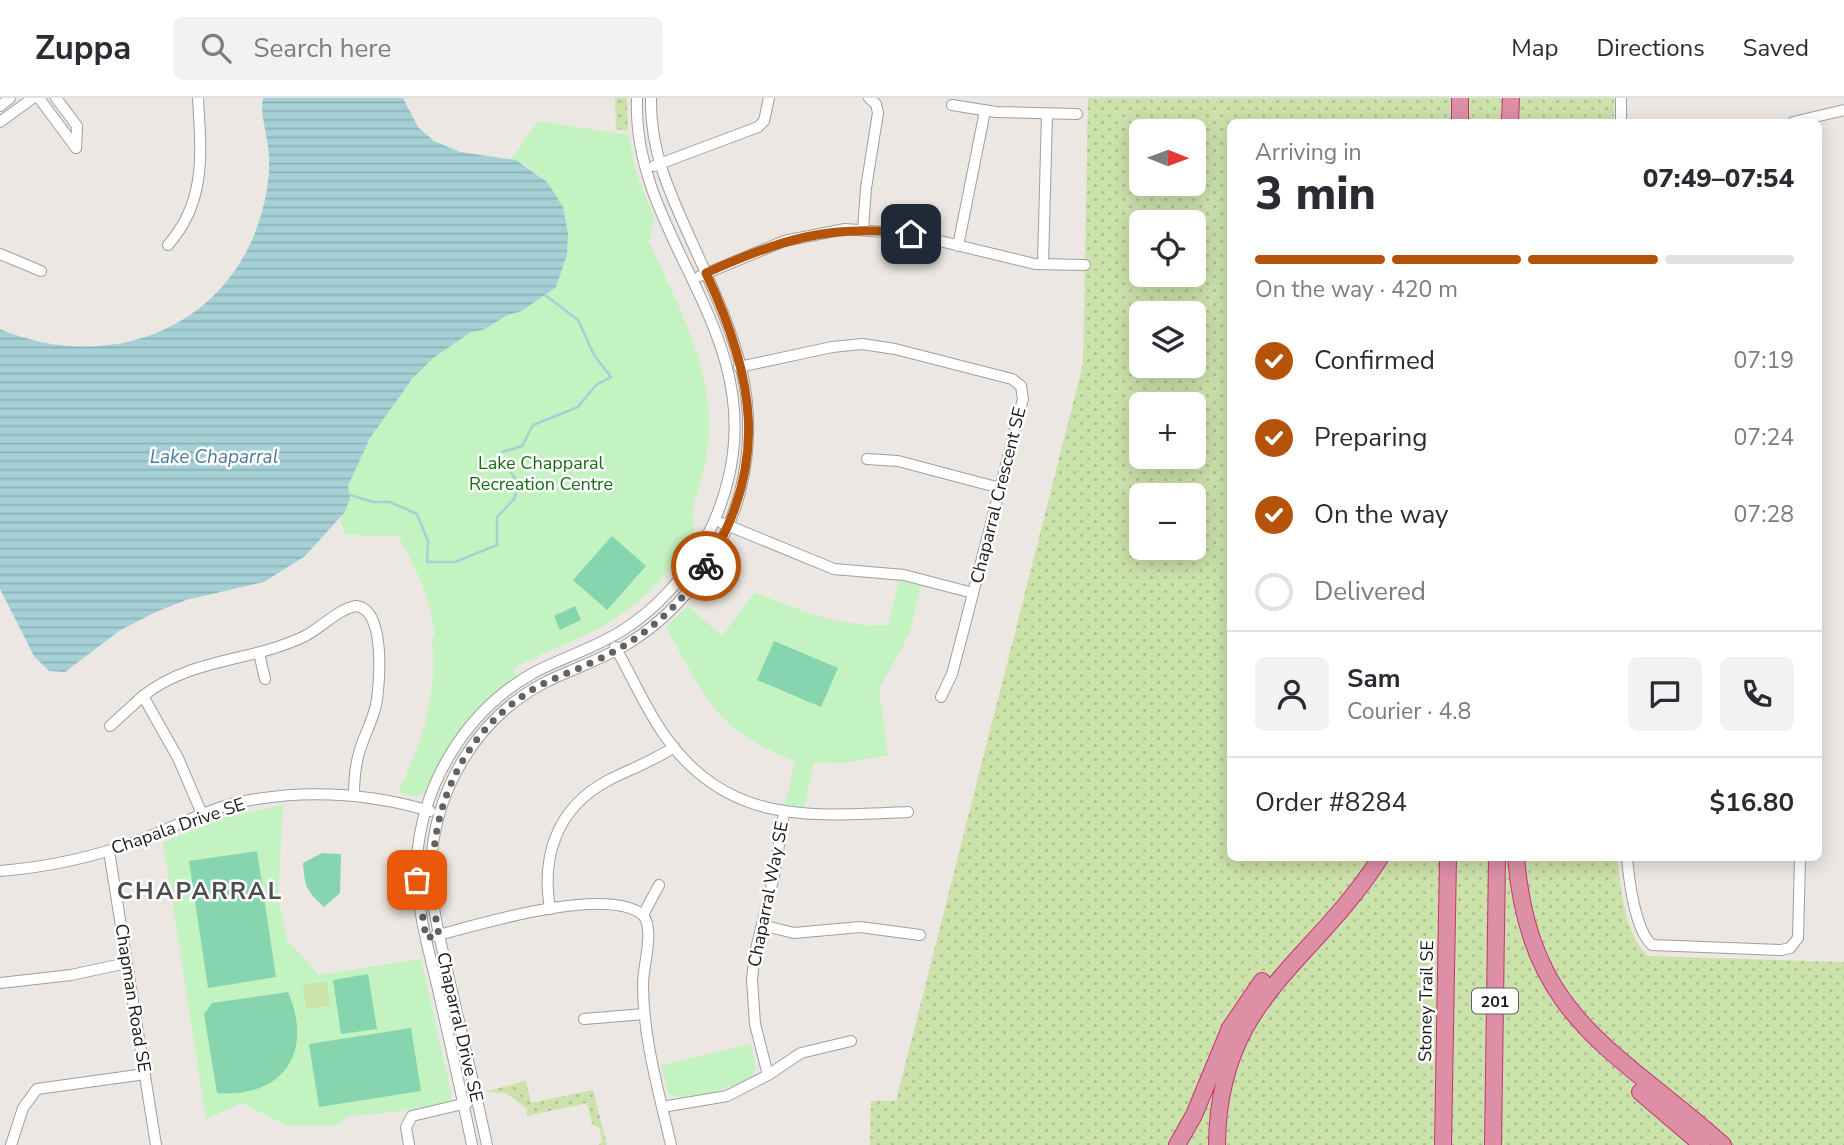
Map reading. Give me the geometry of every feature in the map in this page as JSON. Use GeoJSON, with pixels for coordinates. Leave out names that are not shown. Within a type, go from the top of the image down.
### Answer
{"type":"FeatureCollection","features":[{"type":"Feature","properties":{"kind":"highway"},"geometry":{"type":"LineString","coordinates":[[1460,98],[1460,119]]}},
{"type":"Feature","properties":{"kind":"highway"},"geometry":{"type":"LineString","coordinates":[[1510,119],[1511,98]]}},
{"type":"Feature","properties":{"kind":"highway"},"geometry":{"type":"LineString","coordinates":[[1217,1145],[1225,1079],[1247,1024],[1275,981],[1378,861]]}},
{"type":"Feature","properties":{"kind":"highway","name":"Stoney Trail SE"},"geometry":{"type":"LineString","coordinates":[[1443,1145],[1448,861]]}},
{"type":"Feature","properties":{"kind":"highway","name":"201"},"geometry":{"type":"LineString","coordinates":[[1493,1145],[1497,861]]}},
{"type":"Feature","properties":{"kind":"highway"},"geometry":{"type":"LineString","coordinates":[[1517,861],[1529,931],[1553,988],[1569,1015],[1601,1055],[1702,1145]]}},
{"type":"Feature","properties":{"kind":"highway"},"geometry":{"type":"LineString","coordinates":[[1177,1145],[1194,1115],[1223,1042],[1247,1001],[1274,968],[1366,878]]}},
{"type":"Feature","properties":{"kind":"highway"},"geometry":{"type":"LineString","coordinates":[[1553,988],[1608,1051],[1723,1145]]}},
{"type":"Feature","properties":{"kind":"street"},"geometry":{"type":"LineString","coordinates":[[0,106],[10,98]]}},
{"type":"Feature","properties":{"kind":"street"},"geometry":{"type":"LineString","coordinates":[[0,122],[33,98]]}},
{"type":"Feature","properties":{"kind":"street"},"geometry":{"type":"LineString","coordinates":[[39,98],[76,148],[77,126],[56,98]]}},
{"type":"Feature","properties":{"kind":"street"},"geometry":{"type":"LineString","coordinates":[[168,245],[188,218],[199,187],[201,163],[198,98]]}},
{"type":"Feature","properties":{"kind":"street","name":"Chaparral Drive SE"},"geometry":{"type":"LineString","coordinates":[[472,1145],[426,938],[417,870],[426,810],[449,755],[488,707],[527,677],[609,638],[641,617],[669,592],[694,560],[715,520],[728,482],[734,442],[734,404],[729,369],[720,339],[646,169],[638,127],[637,98]]}},
{"type":"Feature","properties":{"kind":"street","name":"Chaparral Drive SE"},"geometry":{"type":"LineString","coordinates":[[487,1145],[439,935],[431,869],[439,814],[463,759],[505,710],[544,684],[617,650],[648,630],[680,600],[705,569],[729,525],[739,493],[747,450],[748,405],[743,366],[730,327],[659,165],[652,135],[651,98]]}},
{"type":"Feature","properties":{"kind":"street"},"geometry":{"type":"LineString","coordinates":[[646,169],[758,127],[764,121],[769,98]]}},
{"type":"Feature","properties":{"kind":"street"},"geometry":{"type":"LineString","coordinates":[[863,229],[866,188],[878,113],[869,98]]}},
{"type":"Feature","properties":{"kind":"street"},"geometry":{"type":"LineString","coordinates":[[1621,98],[1621,119]]}},
{"type":"Feature","properties":{"kind":"street"},"geometry":{"type":"LineString","coordinates":[[952,106],[985,111],[1077,114]]}},
{"type":"Feature","properties":{"kind":"street"},"geometry":{"type":"LineString","coordinates":[[1806,119],[1844,110]]}},
{"type":"Feature","properties":{"kind":"street"},"geometry":{"type":"LineString","coordinates":[[958,246],[985,111]]}},
{"type":"Feature","properties":{"kind":"street"},"geometry":{"type":"LineString","coordinates":[[1042,264],[1047,114]]}},
{"type":"Feature","properties":{"kind":"street"},"geometry":{"type":"LineString","coordinates":[[694,279],[795,238],[827,231],[863,229],[911,234],[1042,264],[1085,265]]}},
{"type":"Feature","properties":{"kind":"street"},"geometry":{"type":"LineString","coordinates":[[0,254],[41,271]]}},
{"type":"Feature","properties":{"kind":"street","name":"Chaparral Crescent SE"},"geometry":{"type":"LineString","coordinates":[[715,520],[834,569],[904,575],[973,593],[1023,394],[1021,386],[1012,379],[895,349],[862,344],[832,347],[729,369]]}},
{"type":"Feature","properties":{"kind":"street"},"geometry":{"type":"LineString","coordinates":[[867,459],[898,461],[1000,488]]}},
{"type":"Feature","properties":{"kind":"street"},"geometry":{"type":"LineString","coordinates":[[941,698],[952,674],[973,593]]}},
{"type":"Feature","properties":{"kind":"street"},"geometry":{"type":"LineString","coordinates":[[110,726],[143,696],[188,671],[259,653],[307,635],[354,606],[363,607],[370,614],[378,647],[379,684],[374,712],[358,759],[354,795]]}},
{"type":"Feature","properties":{"kind":"street","name":"Chaparral Way SE"},"geometry":{"type":"LineString","coordinates":[[609,638],[674,747],[696,769],[727,791],[784,813],[775,876],[755,953],[752,993],[755,1024],[768,1075]]}},
{"type":"Feature","properties":{"kind":"street"},"geometry":{"type":"LineString","coordinates":[[259,653],[265,679]]}},
{"type":"Feature","properties":{"kind":"street"},"geometry":{"type":"LineString","coordinates":[[143,696],[174,750],[202,814]]}},
{"type":"Feature","properties":{"kind":"street"},"geometry":{"type":"LineString","coordinates":[[550,909],[547,876],[549,855],[555,834],[570,810],[596,788],[648,764],[674,747]]}},
{"type":"Feature","properties":{"kind":"street","name":"Chapala Drive SE"},"geometry":{"type":"LineString","coordinates":[[0,871],[60,863],[109,851],[202,814],[244,801],[309,794],[354,795],[439,814]]}},
{"type":"Feature","properties":{"kind":"street"},"geometry":{"type":"LineString","coordinates":[[784,813],[829,817],[908,812]]}},
{"type":"Feature","properties":{"kind":"street","name":"Chapman Road SE"},"geometry":{"type":"LineString","coordinates":[[109,851],[156,1145]]}},
{"type":"Feature","properties":{"kind":"street"},"geometry":{"type":"LineString","coordinates":[[1628,861],[1637,912],[1646,939],[1652,945],[1781,950],[1790,948],[1798,938],[1800,861]]}},
{"type":"Feature","properties":{"kind":"street"},"geometry":{"type":"LineString","coordinates":[[643,915],[659,885]]}},
{"type":"Feature","properties":{"kind":"street"},"geometry":{"type":"LineString","coordinates":[[426,938],[550,909],[596,904],[624,907],[643,915],[648,929],[643,970],[644,1014],[671,1145]]}},
{"type":"Feature","properties":{"kind":"street"},"geometry":{"type":"LineString","coordinates":[[762,925],[794,933],[860,927],[920,935]]}},
{"type":"Feature","properties":{"kind":"street"},"geometry":{"type":"LineString","coordinates":[[0,983],[71,975],[127,963]]}},
{"type":"Feature","properties":{"kind":"street"},"geometry":{"type":"LineString","coordinates":[[584,1019],[644,1014]]}},
{"type":"Feature","properties":{"kind":"street"},"geometry":{"type":"LineString","coordinates":[[662,1107],[727,1096],[801,1054],[851,1041]]}},
{"type":"Feature","properties":{"kind":"street"},"geometry":{"type":"LineString","coordinates":[[11,1145],[23,1108],[37,1089],[145,1074]]}},
{"type":"Feature","properties":{"kind":"street"},"geometry":{"type":"LineString","coordinates":[[409,1145],[406,1127],[412,1116],[477,1101]]}},
{"type":"Feature","properties":{"kind":"green space"},"geometry":{"type":"Polygon","coordinates":[[[615,98],[627,98],[628,131],[616,129],[615,98]]]}},
{"type":"Feature","properties":{"kind":"green space"},"geometry":{"type":"Polygon","coordinates":[[[1088,98],[1614,98],[1614,119],[1227,119],[1227,861],[1617,861],[1629,923],[1640,947],[1648,956],[1844,962],[1844,1145],[870,1145],[871,1101],[896,1101],[1083,364],[1088,98]]]}},
{"type":"Feature","properties":{"kind":"green space","name":"Lake Chapparal Recreation Centre"},"geometry":{"type":"Polygon","coordinates":[[[538,121],[629,135],[635,169],[654,218],[651,238],[648,240],[693,342],[707,396],[707,452],[693,509],[694,532],[671,569],[628,610],[593,632],[513,669],[518,677],[451,744],[426,792],[413,796],[398,792],[415,755],[427,717],[433,678],[432,637],[435,638],[427,597],[398,536],[345,535],[340,519],[350,499],[348,486],[370,438],[412,379],[432,359],[471,332],[483,330],[508,315],[528,308],[558,283],[568,248],[565,214],[547,182],[523,163],[512,159],[538,121]]]}},
{"type":"Feature","properties":{"kind":"green space"},"geometry":{"type":"Polygon","coordinates":[[[612,536],[646,566],[607,610],[573,580],[612,536]]]}},
{"type":"Feature","properties":{"kind":"green space"},"geometry":{"type":"Polygon","coordinates":[[[899,581],[921,586],[909,635],[879,689],[888,755],[842,763],[814,762],[804,808],[785,805],[795,761],[747,738],[730,724],[703,692],[666,627],[688,606],[722,636],[755,592],[836,620],[888,625],[899,581]]]}},
{"type":"Feature","properties":{"kind":"green space"},"geometry":{"type":"Polygon","coordinates":[[[575,606],[581,620],[560,630],[554,616],[575,606]]]}},
{"type":"Feature","properties":{"kind":"green space"},"geometry":{"type":"Polygon","coordinates":[[[774,641],[838,668],[821,707],[757,680],[774,641]]]}},
{"type":"Feature","properties":{"kind":"green space"},"geometry":{"type":"Polygon","coordinates":[[[283,805],[278,898],[287,940],[319,975],[421,959],[451,1092],[452,1099],[447,1102],[406,1111],[350,1116],[336,1125],[287,1126],[242,1103],[206,1119],[163,842],[225,817],[283,805]]]}},
{"type":"Feature","properties":{"kind":"green space"},"geometry":{"type":"Polygon","coordinates":[[[257,851],[276,977],[208,988],[189,861],[257,851]]]}},
{"type":"Feature","properties":{"kind":"green space"},"geometry":{"type":"Polygon","coordinates":[[[322,853],[341,854],[340,893],[324,907],[307,888],[303,863],[322,853]]]}},
{"type":"Feature","properties":{"kind":"green space"},"geometry":{"type":"Polygon","coordinates":[[[368,974],[377,1029],[341,1034],[333,980],[368,974]]]}},
{"type":"Feature","properties":{"kind":"green space"},"geometry":{"type":"Polygon","coordinates":[[[327,982],[330,1006],[306,1009],[303,984],[327,982]]]}},
{"type":"Feature","properties":{"kind":"green space"},"geometry":{"type":"Polygon","coordinates":[[[288,992],[295,1014],[297,1034],[294,1052],[287,1067],[275,1079],[260,1088],[240,1093],[217,1093],[204,1014],[212,1003],[288,992]]]}},
{"type":"Feature","properties":{"kind":"green space"},"geometry":{"type":"Polygon","coordinates":[[[411,1028],[421,1091],[319,1107],[309,1044],[411,1028]]]}},
{"type":"Feature","properties":{"kind":"green space"},"geometry":{"type":"Polygon","coordinates":[[[751,1044],[756,1069],[752,1077],[722,1090],[697,1096],[676,1096],[668,1093],[661,1065],[751,1044]]]}},
{"type":"Feature","properties":{"kind":"green space"},"geometry":{"type":"Polygon","coordinates":[[[526,1081],[531,1103],[593,1090],[607,1145],[599,1145],[602,1141],[600,1128],[592,1124],[587,1103],[527,1116],[527,1109],[506,1093],[485,1092],[526,1081]]]}},
{"type":"Feature","properties":{"kind":"water","name":"Lake Chaparral"},"geometry":{"type":"Polygon","coordinates":[[[263,98],[403,98],[418,127],[434,141],[460,152],[516,160],[547,182],[563,207],[568,234],[567,255],[556,287],[522,311],[508,315],[483,330],[471,332],[432,359],[412,379],[370,438],[348,486],[350,499],[344,513],[305,556],[264,582],[186,600],[156,612],[119,631],[65,672],[49,671],[34,656],[0,589],[0,329],[42,342],[84,347],[125,343],[163,330],[197,310],[226,282],[249,247],[264,204],[269,164],[262,114],[263,98]]]}},
{"type":"Feature","properties":{"kind":"waterway"},"geometry":{"type":"LineString","coordinates":[[502,452],[522,446],[533,425],[578,407],[596,385],[611,377],[594,355],[578,320],[545,295]]}},
{"type":"Feature","properties":{"kind":"waterway"},"geometry":{"type":"LineString","coordinates":[[350,495],[373,502],[390,502],[417,514],[428,541],[427,562],[455,562],[497,545],[497,517],[514,499],[519,484],[502,460]]}},
{"type":"Feature","properties":{"kind":"way so far"},"geometry":{"type":"LineString","coordinates":[[417,880],[426,938],[439,935],[431,881],[435,834],[449,786],[474,744],[498,717],[528,693],[607,655],[643,634],[680,600],[706,566]]}},
{"type":"Feature","properties":{"kind":"district","name":"CHAPARRAL"},"geometry":{"type":"Point","coordinates":[200,891]}},
{"type":"Feature","properties":{"kind":"route"},"geometry":{"type":"LineString","coordinates":[[706,566],[726,531],[738,499],[749,425],[745,376],[739,354],[706,273],[759,249],[818,232],[863,229],[911,234]]}}]}
